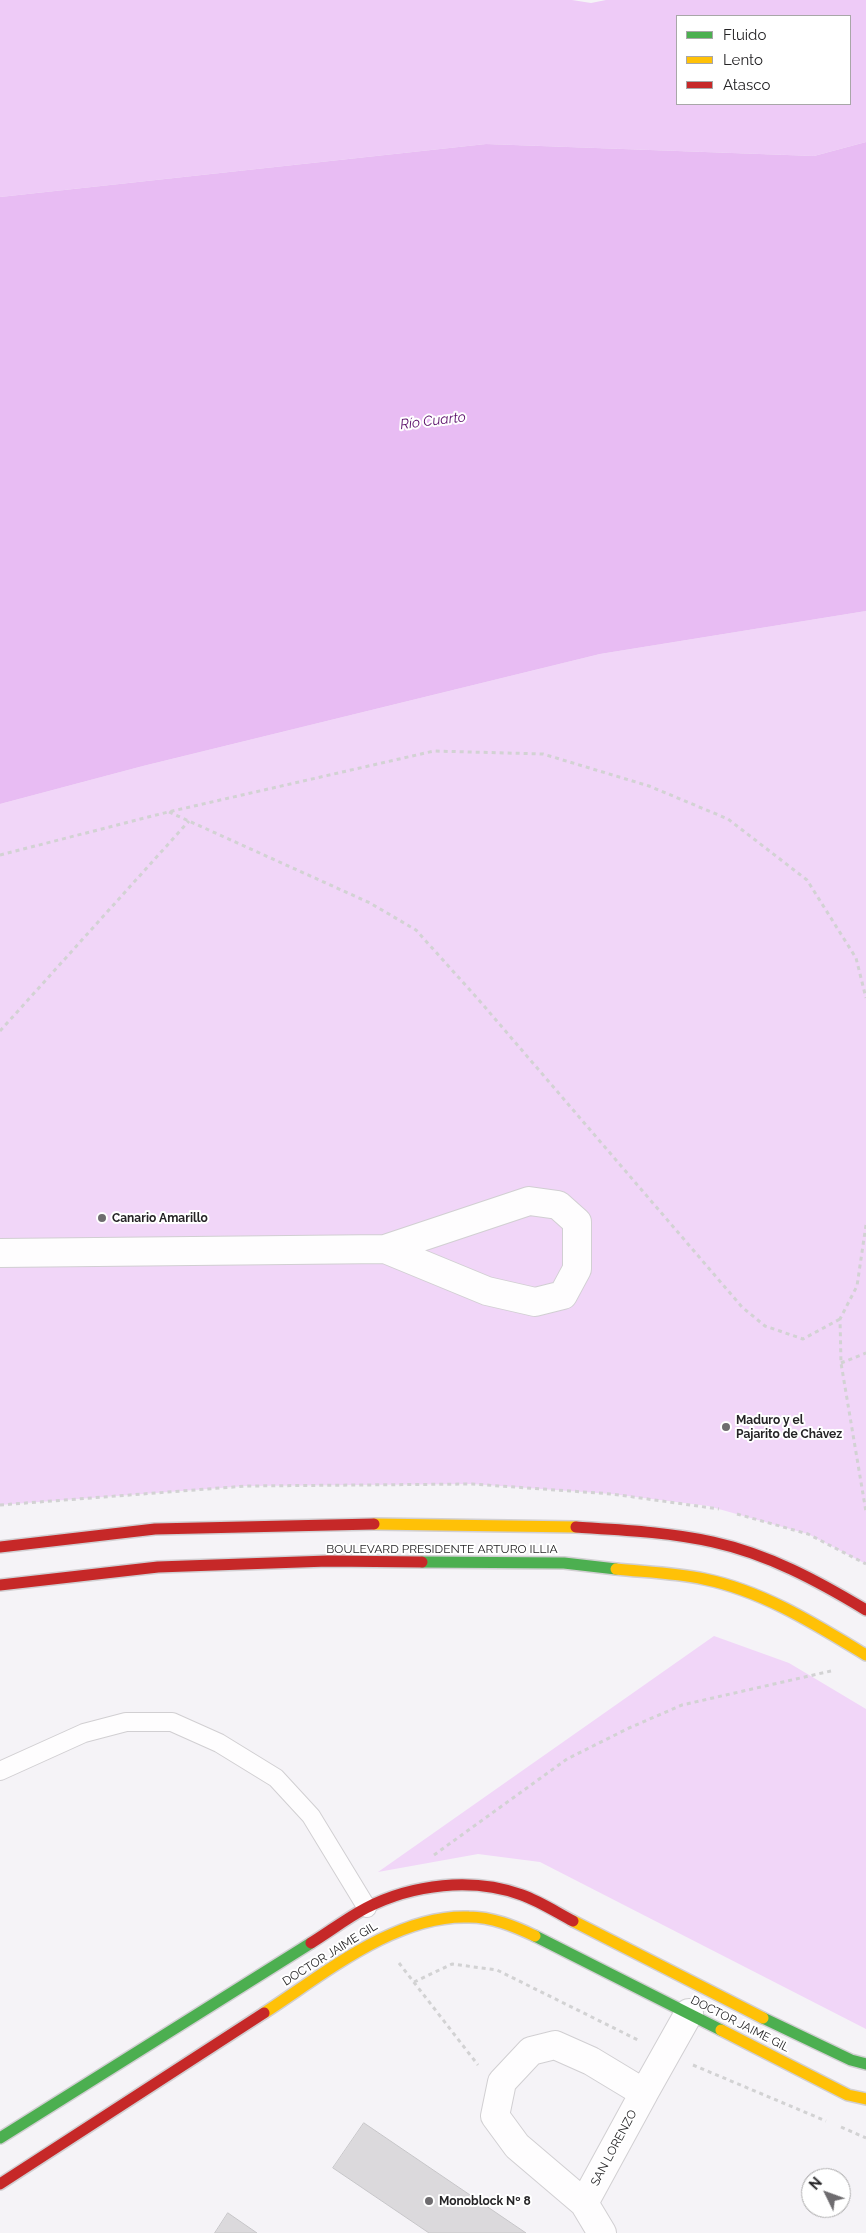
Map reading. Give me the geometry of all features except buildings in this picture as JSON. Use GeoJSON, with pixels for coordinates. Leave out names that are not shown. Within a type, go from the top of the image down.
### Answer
{"type":"FeatureCollection","features":[{"type":"Feature","properties":{"kind":"main road","name":"BOULEVARD PRESIDENTE ARTURO ILLIA"},"geometry":{"type":"LineString","coordinates":[[0,1547],[165,1529],[328,1524],[567,1526],[644,1532],[713,1542],[769,1559],[819,1582],[866,1610]]}},
{"type":"Feature","properties":{"kind":"main road","name":"BOULEVARD PRESIDENTE ARTURO ILLIA"},"geometry":{"type":"LineString","coordinates":[[0,1585],[168,1566],[328,1562],[564,1563],[704,1579],[756,1595],[802,1616],[866,1655]]}},
{"type":"Feature","properties":{"kind":"main road","name":"DOCTOR JAIME GIL"},"geometry":{"type":"LineString","coordinates":[[0,2138],[367,1908],[405,1893],[440,1885],[484,1886],[524,1895],[769,2021],[851,2060],[866,2064]]}},
{"type":"Feature","properties":{"kind":"main road","name":"DOCTOR JAIME GIL"},"geometry":{"type":"LineString","coordinates":[[0,2184],[380,1938],[412,1925],[443,1918],[482,1918],[514,1927],[689,2013],[848,2095],[866,2099]]}},
{"type":"Feature","properties":{"kind":"street"},"geometry":{"type":"LineString","coordinates":[[0,1253],[385,1249],[529,1201],[558,1204],[577,1222],[577,1269],[563,1295],[535,1302],[487,1291],[385,1249]]}},
{"type":"Feature","properties":{"kind":"street","name":"SAN LORENZO"},"geometry":{"type":"LineString","coordinates":[[584,2203],[689,2013]]}},
{"type":"Feature","properties":{"kind":"street","name":"SAN LORENZO"},"geometry":{"type":"LineString","coordinates":[[602,2233],[584,2203],[517,2146],[495,2116],[502,2082],[531,2051],[555,2045],[591,2061],[644,2093]]}},
{"type":"Feature","properties":{"kind":"lane"},"geometry":{"type":"LineString","coordinates":[[0,1771],[84,1733],[126,1722],[172,1722],[219,1742],[276,1778],[311,1816],[367,1908]]}},
{"type":"Feature","properties":{"kind":"path"},"geometry":{"type":"LineString","coordinates":[[0,855],[168,812],[434,751],[543,754],[649,786],[728,819],[807,880],[856,958],[866,998]]}},
{"type":"Feature","properties":{"kind":"path"},"geometry":{"type":"LineString","coordinates":[[168,812],[370,903],[416,930],[478,999],[742,1307],[765,1326],[803,1339],[840,1320]]}},
{"type":"Feature","properties":{"kind":"path"},"geometry":{"type":"LineString","coordinates":[[0,1031],[189,821]]}},
{"type":"Feature","properties":{"kind":"path"},"geometry":{"type":"LineString","coordinates":[[866,1225],[857,1286],[840,1320],[841,1363],[866,1512]]}},
{"type":"Feature","properties":{"kind":"path"},"geometry":{"type":"LineString","coordinates":[[841,1363],[866,1353]]}},
{"type":"Feature","properties":{"kind":"path"},"geometry":{"type":"LineString","coordinates":[[427,1861],[567,1759],[629,1728],[682,1705],[838,1669]]}},
{"type":"Feature","properties":{"kind":"path"},"geometry":{"type":"LineString","coordinates":[[380,1938],[500,2093]]}},
{"type":"Feature","properties":{"kind":"shaded area"},"geometry":{"type":"Polygon","coordinates":[[[0,0],[572,0],[591,3],[606,0],[866,0],[866,142],[814,156],[486,144],[0,197],[0,0]]]}},
{"type":"Feature","properties":{"kind":"shaded area"},"geometry":{"type":"Polygon","coordinates":[[[866,611],[866,1564],[808,1534],[708,1506],[612,1494],[472,1484],[246,1486],[0,1505],[0,804],[143,766],[600,654],[866,611]]]}},
{"type":"Feature","properties":{"kind":"shaded area"},"geometry":{"type":"Polygon","coordinates":[[[714,1636],[789,1663],[866,1709],[866,2029],[540,1862],[478,1854],[378,1872],[714,1636]]]}},
{"type":"Feature","properties":{"kind":"water","name":"Río Cuarto"},"geometry":{"type":"Polygon","coordinates":[[[866,142],[866,611],[600,654],[143,766],[0,804],[0,197],[486,144],[814,156],[866,142]]]}},
{"type":"Feature","properties":{"kind":"traffic: fast"},"geometry":{"type":"LineString","coordinates":[[422,1562],[564,1563],[616,1569]]}},
{"type":"Feature","properties":{"kind":"traffic: fast"},"geometry":{"type":"LineString","coordinates":[[535,1936],[721,2030]]}},
{"type":"Feature","properties":{"kind":"traffic: fast"},"geometry":{"type":"LineString","coordinates":[[0,2138],[311,1943]]}},
{"type":"Feature","properties":{"kind":"traffic: fast"},"geometry":{"type":"LineString","coordinates":[[763,2018],[851,2060],[866,2064]]}},
{"type":"Feature","properties":{"kind":"traffic: slow"},"geometry":{"type":"LineString","coordinates":[[374,1524],[576,1527]]}},
{"type":"Feature","properties":{"kind":"traffic: slow"},"geometry":{"type":"LineString","coordinates":[[616,1569],[671,1574],[726,1584],[788,1610],[866,1655]]}},
{"type":"Feature","properties":{"kind":"traffic: slow"},"geometry":{"type":"LineString","coordinates":[[264,2013],[335,1965],[387,1936],[414,1925],[441,1919],[478,1917],[503,1923],[535,1936]]}},
{"type":"Feature","properties":{"kind":"traffic: slow"},"geometry":{"type":"LineString","coordinates":[[573,1921],[763,2018]]}},
{"type":"Feature","properties":{"kind":"traffic: slow"},"geometry":{"type":"LineString","coordinates":[[721,2030],[848,2095],[866,2099]]}},
{"type":"Feature","properties":{"kind":"traffic: jam"},"geometry":{"type":"LineString","coordinates":[[0,1547],[155,1529],[374,1524]]}},
{"type":"Feature","properties":{"kind":"traffic: jam"},"geometry":{"type":"LineString","coordinates":[[576,1527],[662,1534],[733,1547],[773,1561],[830,1589],[866,1610]]}},
{"type":"Feature","properties":{"kind":"traffic: jam"},"geometry":{"type":"LineString","coordinates":[[0,1585],[158,1567],[328,1561],[422,1562]]}},
{"type":"Feature","properties":{"kind":"traffic: jam"},"geometry":{"type":"LineString","coordinates":[[311,1943],[359,1912],[384,1900],[403,1893],[443,1886],[463,1885],[503,1889],[535,1900],[573,1921]]}},
{"type":"Feature","properties":{"kind":"traffic: jam"},"geometry":{"type":"LineString","coordinates":[[0,2184],[264,2013]]}},
{"type":"Feature","properties":{"kind":"place","name":"Canario Amarillo"},"geometry":{"type":"Point","coordinates":[102,1218]}},
{"type":"Feature","properties":{"kind":"place","name":"Maduro y el Pajarito de Chávez"},"geometry":{"type":"Point","coordinates":[726,1427]}},
{"type":"Feature","properties":{"kind":"place","name":"Monoblock Nº 8"},"geometry":{"type":"Point","coordinates":[429,2201]}}]}
